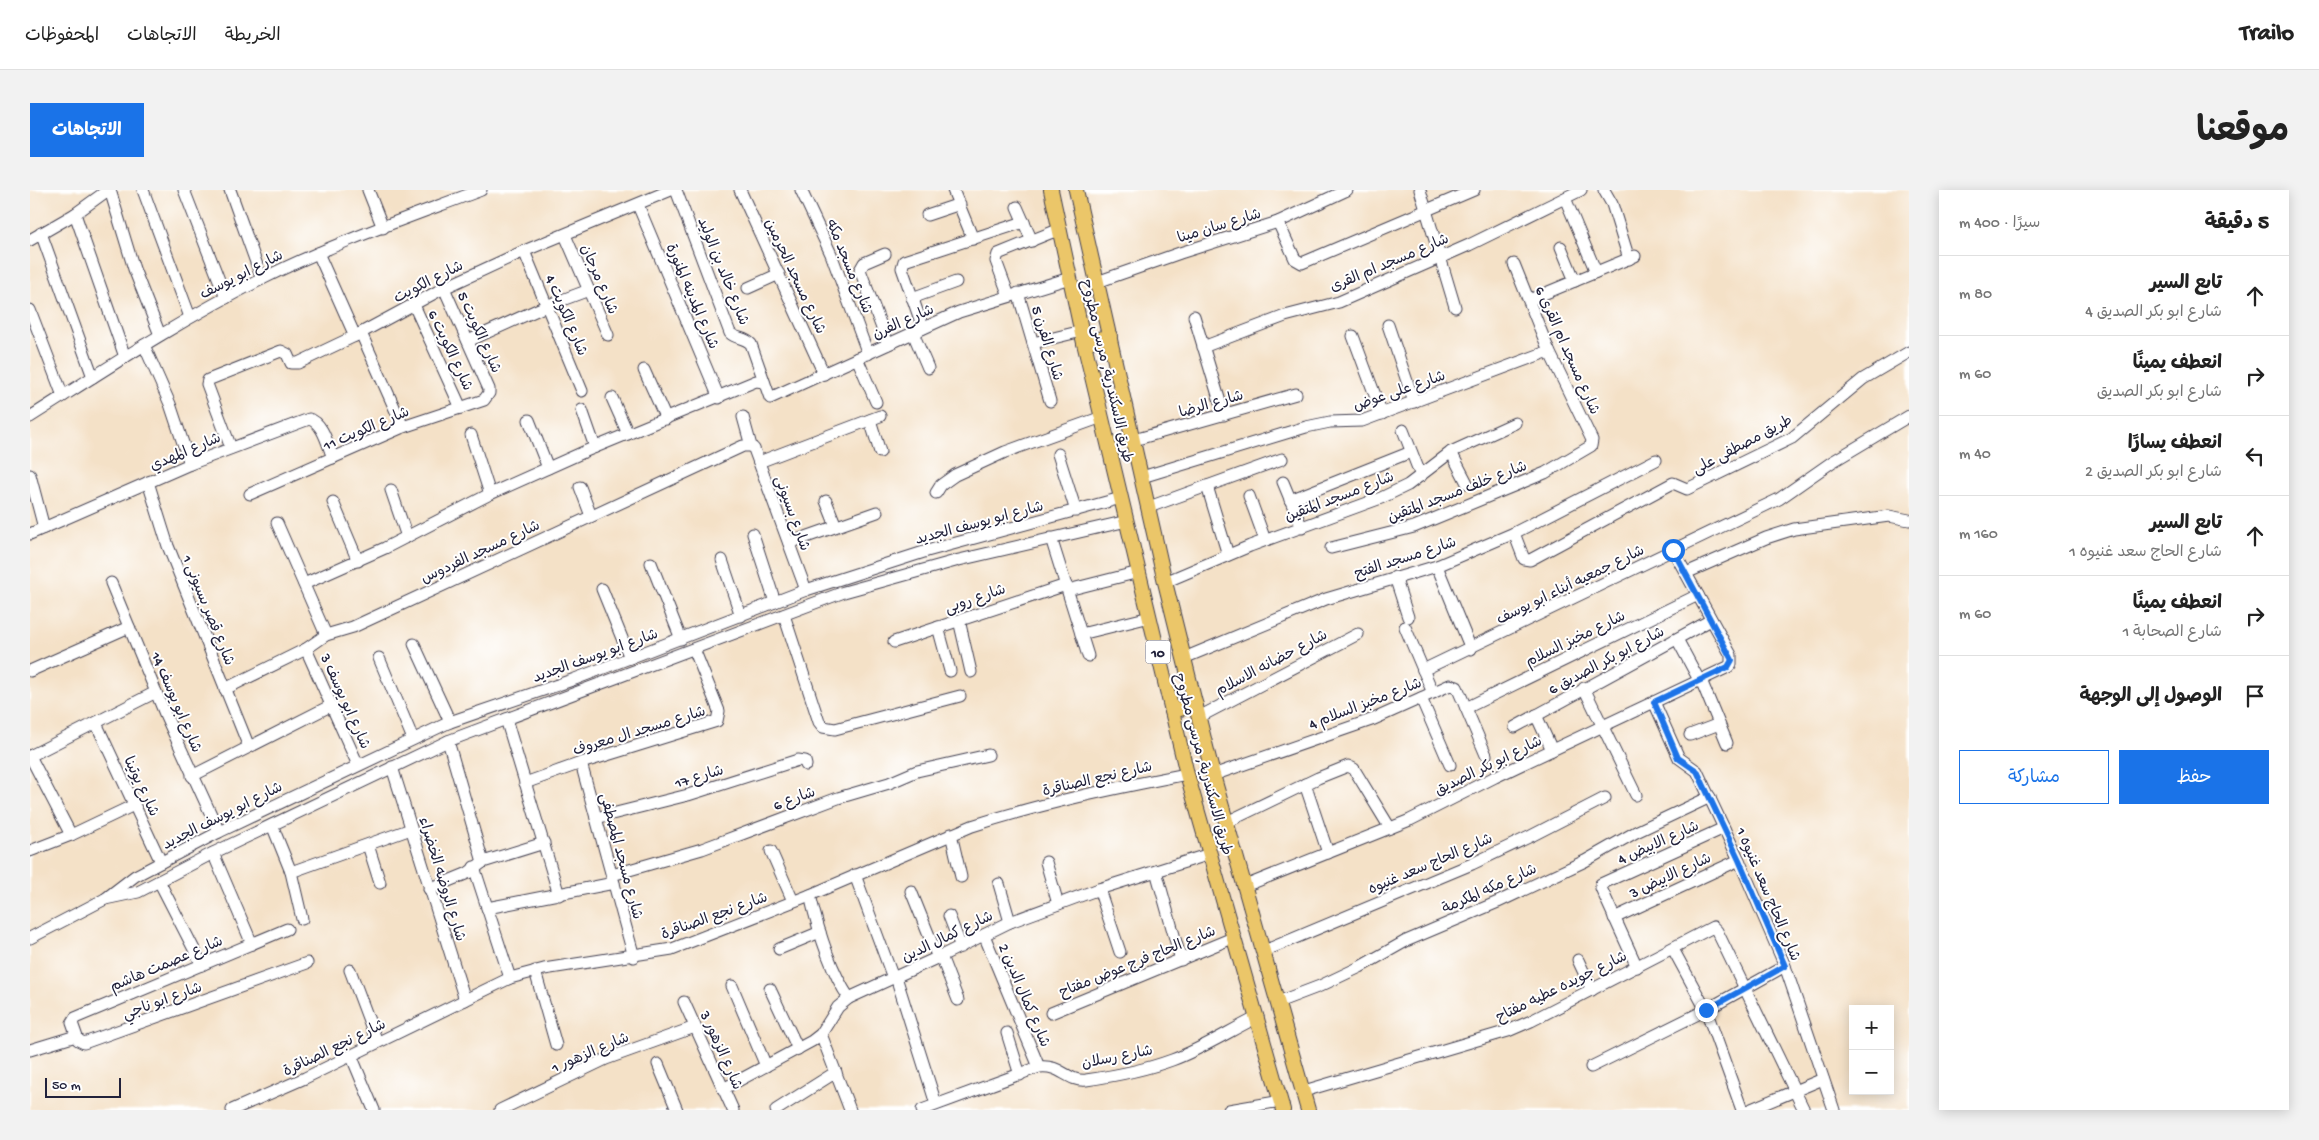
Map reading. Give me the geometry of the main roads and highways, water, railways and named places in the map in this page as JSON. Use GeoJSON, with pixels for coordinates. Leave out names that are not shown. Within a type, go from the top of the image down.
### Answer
{"type":"FeatureCollection","features":[{"type":"Feature","properties":{"kind":"main road","name":"طريق الاسكندرية, مرسى مطروح"},"geometry":{"type":"LineString","coordinates":[[1051,190],[1083,337],[1187,774],[1282,1105]]}},
{"type":"Feature","properties":{"kind":"main road","name":"طريق الاسكندرية, مرسى مطروح"},"geometry":{"type":"LineString","coordinates":[[1076,190],[1166,582],[1213,775],[1308,1110]]}},
{"type":"Feature","properties":{"kind":"main road"},"geometry":{"type":"LineString","coordinates":[[1083,337],[1110,336]]}},
{"type":"Feature","properties":{"kind":"main road"},"geometry":{"type":"LineString","coordinates":[[1172,711],[1198,711]]}}]}
